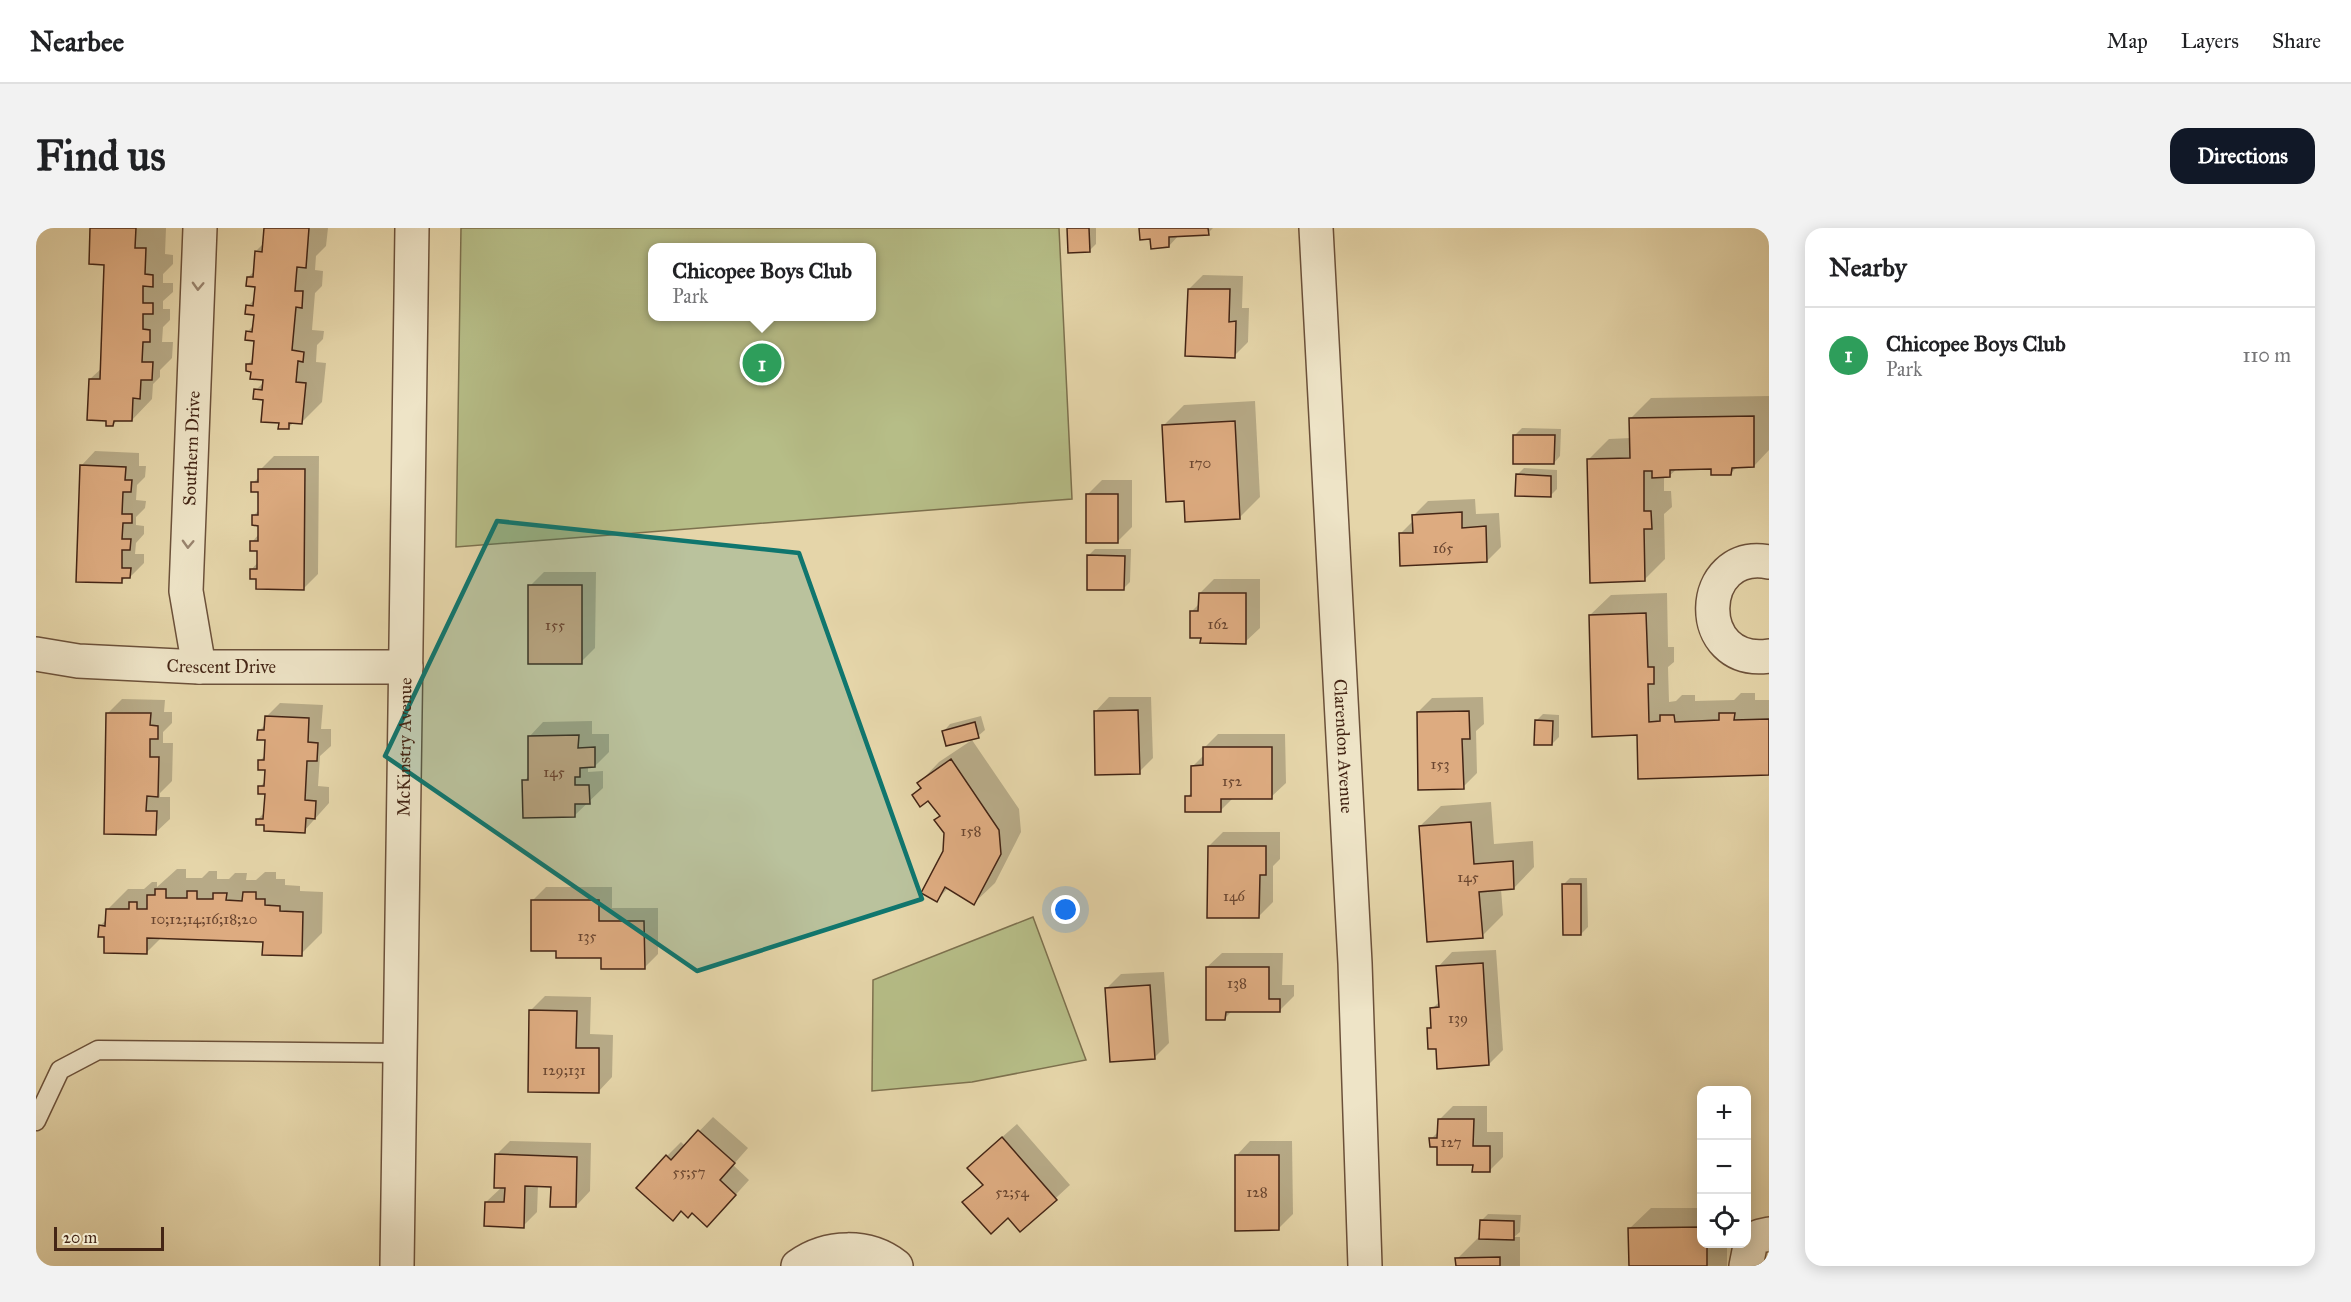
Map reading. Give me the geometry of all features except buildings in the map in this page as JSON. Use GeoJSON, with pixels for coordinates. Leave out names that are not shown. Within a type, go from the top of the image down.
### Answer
{"type":"FeatureCollection","features":[{"type":"Feature","properties":{"kind":"street","name":"Southern Drive"},"geometry":{"type":"LineString","coordinates":[[200,228],[186,591],[200,667]]}},
{"type":"Feature","properties":{"kind":"street","name":"McKinstry Avenue"},"geometry":{"type":"LineString","coordinates":[[397,1266],[412,228]]}},
{"type":"Feature","properties":{"kind":"street","name":"Clarendon Avenue"},"geometry":{"type":"LineString","coordinates":[[1316,228],[1355,963],[1365,1266]]}},
{"type":"Feature","properties":{"kind":"street"},"geometry":{"type":"LineString","coordinates":[[1769,562],[1751,561],[1730,571],[1716,589],[1712,610],[1717,633],[1733,649],[1749,656],[1769,656]]}},
{"type":"Feature","properties":{"kind":"street","name":"Crescent Drive"},"geometry":{"type":"LineString","coordinates":[[36,654],[78,661],[200,667],[406,667]]}},
{"type":"Feature","properties":{"kind":"street"},"geometry":{"type":"LineString","coordinates":[[798,1266],[825,1253],[848,1249],[870,1253],[896,1266]]}},
{"type":"Feature","properties":{"kind":"lane"},"geometry":{"type":"LineString","coordinates":[[36,1122],[60,1070],[98,1050],[400,1053]]}},
{"type":"Feature","properties":{"kind":"highlighted area"},"geometry":{"type":"Polygon","coordinates":[[[497,521],[799,553],[922,899],[697,971],[385,756],[497,521]]]}},
{"type":"Feature","properties":{"kind":"green space"},"geometry":{"type":"Polygon","coordinates":[[[461,228],[1059,228],[1072,499],[456,547],[461,228]]]}},
{"type":"Feature","properties":{"kind":"green space"},"geometry":{"type":"Polygon","coordinates":[[[1033,917],[1086,1060],[972,1082],[872,1091],[873,980],[1033,917]]]}},
{"type":"Feature","properties":{"kind":"place","name":"Chicopee Boys Club"},"geometry":{"type":"Point","coordinates":[762,363]}}]}
